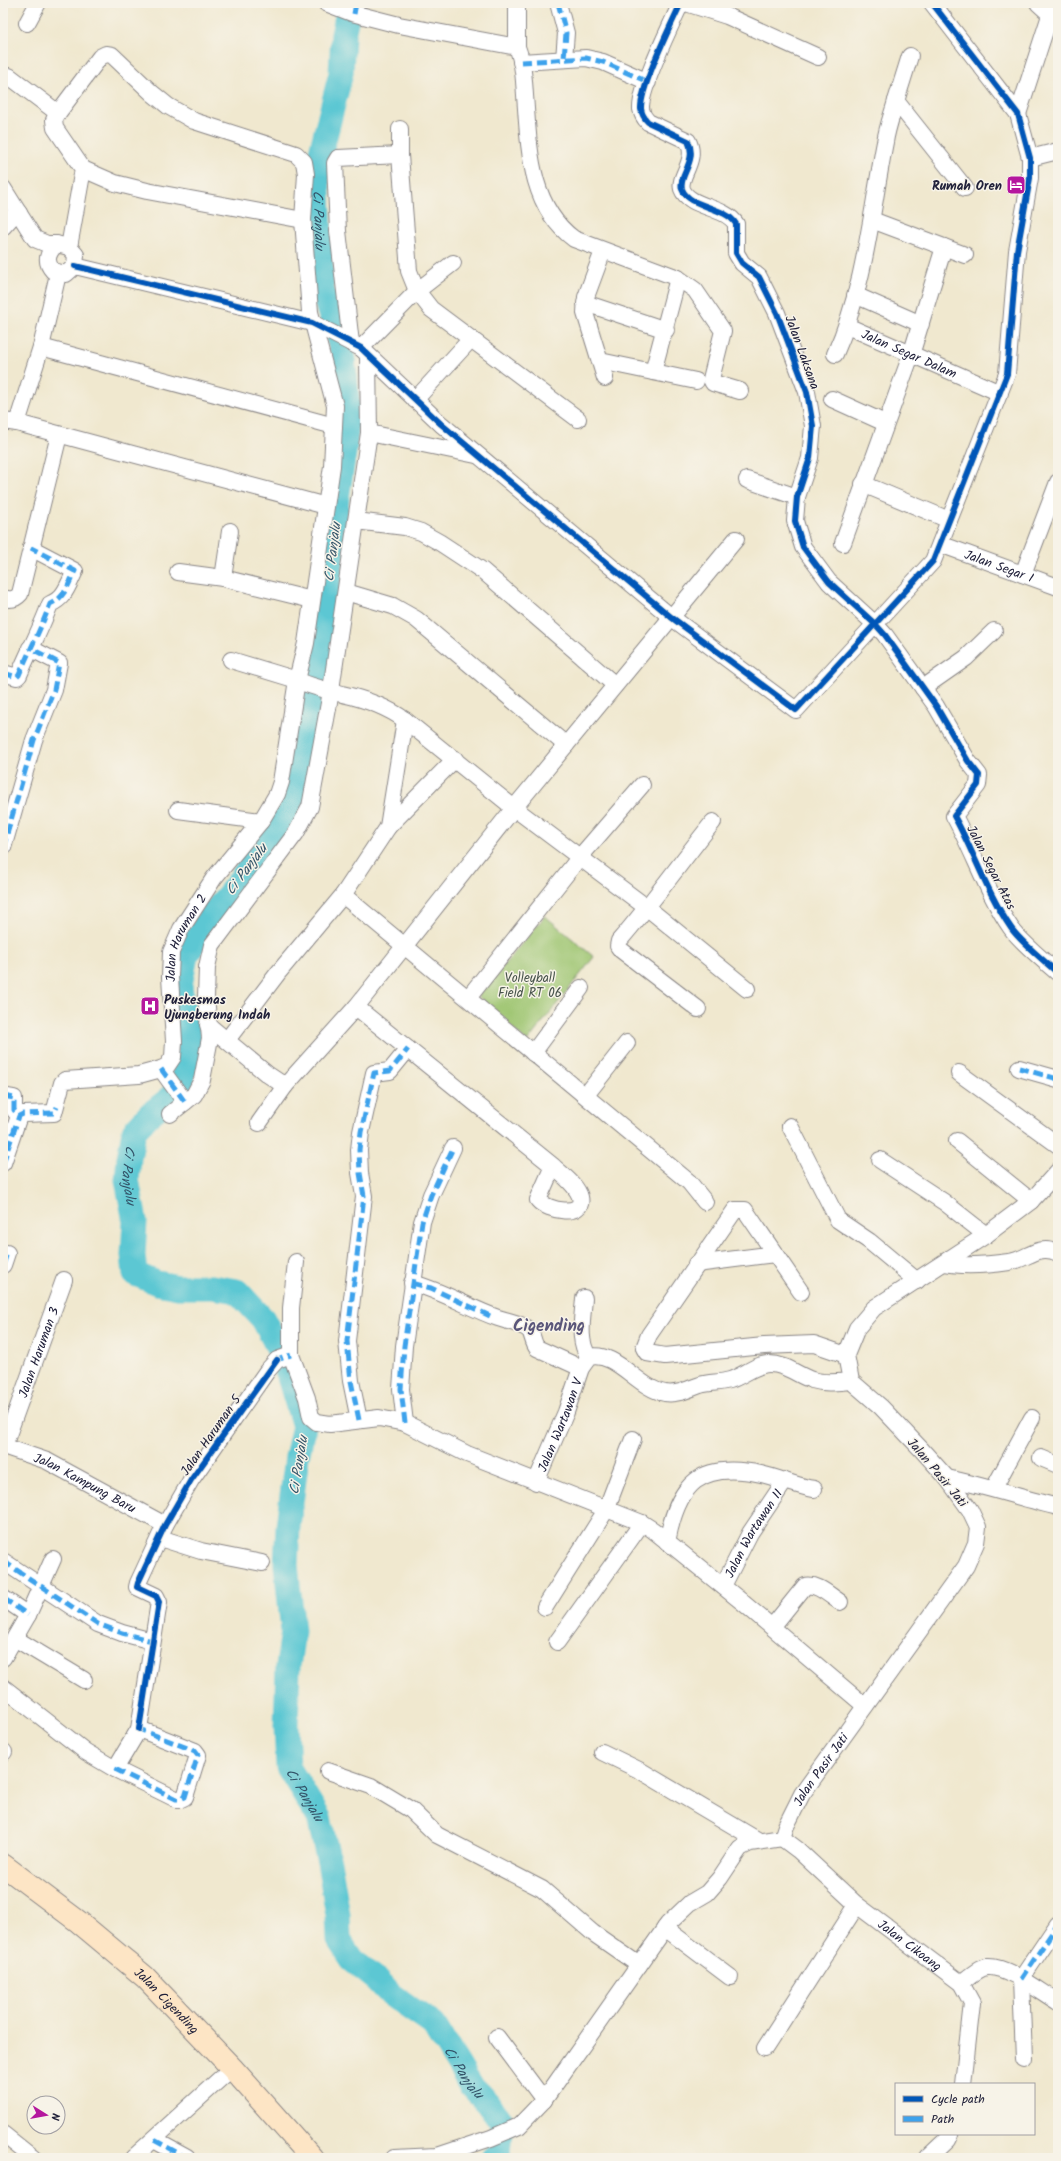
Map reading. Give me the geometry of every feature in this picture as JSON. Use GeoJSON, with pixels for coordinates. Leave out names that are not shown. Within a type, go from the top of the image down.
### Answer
{"type":"FeatureCollection","features":[{"type":"Feature","properties":{"kind":"street"},"geometry":{"type":"LineString","coordinates":[[27,23],[38,3]]}},
{"type":"Feature","properties":{"kind":"street"},"geometry":{"type":"LineString","coordinates":[[517,3],[519,54],[530,162],[546,208],[561,230],[574,239],[678,278],[696,290],[721,327],[722,337],[711,377],[713,383],[740,391]]}},
{"type":"Feature","properties":{"kind":"street"},"geometry":{"type":"LineString","coordinates":[[558,3],[566,33],[564,58]]}},
{"type":"Feature","properties":{"kind":"street"},"geometry":{"type":"LineString","coordinates":[[331,5],[354,10],[399,25],[519,54],[564,58],[586,58],[603,62],[648,82],[681,3]]}},
{"type":"Feature","properties":{"kind":"street"},"geometry":{"type":"LineString","coordinates":[[686,3],[727,16],[818,57]]}},
{"type":"Feature","properties":{"kind":"street"},"geometry":{"type":"LineString","coordinates":[[75,266],[318,326],[355,347],[478,455],[671,617],[796,710],[876,625],[933,561],[1007,374],[1017,251],[1030,178],[1030,158],[1018,114],[932,3]]}},
{"type":"Feature","properties":{"kind":"street"},"geometry":{"type":"LineString","coordinates":[[1018,114],[1052,9],[1038,3]]}},
{"type":"Feature","properties":{"kind":"street","name":"Jalan Haruman 2"},"geometry":{"type":"LineString","coordinates":[[58,113],[100,57],[106,54],[112,55],[158,97],[194,121],[296,154],[304,162],[306,174],[303,220],[318,326],[334,406],[332,466],[301,682],[281,782],[277,794],[261,822],[214,878],[181,929],[171,952],[170,977],[173,1057],[164,1074]]}},
{"type":"Feature","properties":{"kind":"street"},"geometry":{"type":"LineString","coordinates":[[847,326],[872,220],[885,141],[910,56]]}},
{"type":"Feature","properties":{"kind":"street"},"geometry":{"type":"LineString","coordinates":[[9,76],[58,113],[54,120],[55,128],[83,169],[116,183],[147,192],[303,220]]}},
{"type":"Feature","properties":{"kind":"street","name":"Jalan Laksana"},"geometry":{"type":"LineString","coordinates":[[648,82],[641,108],[643,117],[648,122],[688,141],[692,150],[682,184],[682,190],[690,200],[728,215],[736,224],[736,253],[742,263],[759,277],[777,313],[808,392],[813,426],[810,458],[797,496],[794,521],[803,547],[829,582],[876,625]]}},
{"type":"Feature","properties":{"kind":"street"},"geometry":{"type":"LineString","coordinates":[[896,101],[965,188]]}},
{"type":"Feature","properties":{"kind":"street"},"geometry":{"type":"LineString","coordinates":[[400,129],[400,155],[409,271],[417,292],[431,309],[578,419]]}},
{"type":"Feature","properties":{"kind":"street"},"geometry":{"type":"LineString","coordinates":[[1030,158],[1058,151]]}},
{"type":"Feature","properties":{"kind":"street"},"geometry":{"type":"LineString","coordinates":[[170,1114],[181,1098],[194,1095],[202,1080],[210,1038],[206,982],[207,967],[212,945],[296,833],[310,808],[327,690],[346,592],[369,433],[338,230],[335,163],[338,158],[400,155]]}},
{"type":"Feature","properties":{"kind":"street"},"geometry":{"type":"LineString","coordinates":[[83,169],[63,246],[47,256],[53,268],[41,347],[10,422],[326,506]]}},
{"type":"Feature","properties":{"kind":"street"},"geometry":{"type":"LineString","coordinates":[[3,188],[11,219],[35,239],[47,244],[63,246],[76,256],[75,266],[69,272],[53,268],[31,248],[11,219],[3,203]]}},
{"type":"Feature","properties":{"kind":"street"},"geometry":{"type":"LineString","coordinates":[[872,220],[965,255]]}},
{"type":"Feature","properties":{"kind":"street"},"geometry":{"type":"LineString","coordinates":[[843,543],[885,423],[911,355],[944,247]]}},
{"type":"Feature","properties":{"kind":"street"},"geometry":{"type":"LineString","coordinates":[[603,251],[585,304],[585,313],[605,378]]}},
{"type":"Feature","properties":{"kind":"street"},"geometry":{"type":"LineString","coordinates":[[355,347],[417,292],[453,263]]}},
{"type":"Feature","properties":{"kind":"street"},"geometry":{"type":"LineString","coordinates":[[653,372],[666,330],[678,278]]}},
{"type":"Feature","properties":{"kind":"street"},"geometry":{"type":"LineString","coordinates":[[855,295],[921,324]]}},
{"type":"Feature","properties":{"kind":"street"},"geometry":{"type":"LineString","coordinates":[[585,304],[666,330]]}},
{"type":"Feature","properties":{"kind":"street","name":"Jalan Segar Dalam"},"geometry":{"type":"LineString","coordinates":[[835,354],[847,326],[1000,393]]}},
{"type":"Feature","properties":{"kind":"street"},"geometry":{"type":"LineString","coordinates":[[415,400],[471,339]]}},
{"type":"Feature","properties":{"kind":"street"},"geometry":{"type":"LineString","coordinates":[[41,347],[334,426]]}},
{"type":"Feature","properties":{"kind":"street"},"geometry":{"type":"LineString","coordinates":[[600,361],[696,381]]}},
{"type":"Feature","properties":{"kind":"street"},"geometry":{"type":"LineString","coordinates":[[832,399],[885,423]]}},
{"type":"Feature","properties":{"kind":"street"},"geometry":{"type":"LineString","coordinates":[[369,433],[478,455]]}},
{"type":"Feature","properties":{"kind":"street"},"geometry":{"type":"LineString","coordinates":[[3,598],[10,600],[16,598],[20,594],[59,435]]}},
{"type":"Feature","properties":{"kind":"street"},"geometry":{"type":"LineString","coordinates":[[747,480],[797,496]]}},
{"type":"Feature","properties":{"kind":"street"},"geometry":{"type":"LineString","coordinates":[[1023,574],[1058,482]]}},
{"type":"Feature","properties":{"kind":"street"},"geometry":{"type":"LineString","coordinates":[[864,484],[949,520]]}},
{"type":"Feature","properties":{"kind":"street"},"geometry":{"type":"LineString","coordinates":[[356,521],[405,527],[421,532],[439,542],[483,571],[615,685]]}},
{"type":"Feature","properties":{"kind":"street"},"geometry":{"type":"LineString","coordinates":[[223,578],[230,531]]}},
{"type":"Feature","properties":{"kind":"street"},"geometry":{"type":"LineString","coordinates":[[259,1123],[285,1086],[356,1007],[406,946],[514,808],[736,539]]}},
{"type":"Feature","properties":{"kind":"street","name":"Jalan Segar I"},"geometry":{"type":"LineString","coordinates":[[940,544],[1058,587]]}},
{"type":"Feature","properties":{"kind":"street"},"geometry":{"type":"LineString","coordinates":[[3,673],[17,677],[19,675],[30,648],[39,633],[50,604],[58,601],[64,595],[75,572],[31,548]]}},
{"type":"Feature","properties":{"kind":"street"},"geometry":{"type":"LineString","coordinates":[[178,572],[223,578],[312,600]]}},
{"type":"Feature","properties":{"kind":"street"},"geometry":{"type":"LineString","coordinates":[[346,592],[393,606],[416,619],[566,745]]}},
{"type":"Feature","properties":{"kind":"street","name":"Jalan Segar Atas"},"geometry":{"type":"LineString","coordinates":[[876,625],[923,688],[979,775],[978,785],[954,816],[976,859],[987,887],[1012,929],[1058,972]]}},
{"type":"Feature","properties":{"kind":"street"},"geometry":{"type":"LineString","coordinates":[[923,688],[966,658],[994,631]]}},
{"type":"Feature","properties":{"kind":"street"},"geometry":{"type":"LineString","coordinates":[[3,848],[34,740],[54,690],[58,671],[59,663],[30,648]]}},
{"type":"Feature","properties":{"kind":"street"},"geometry":{"type":"LineString","coordinates":[[231,660],[370,702],[392,711],[406,720],[514,808],[647,908],[747,989]]}},
{"type":"Feature","properties":{"kind":"street"},"geometry":{"type":"LineString","coordinates":[[388,827],[406,720]]}},
{"type":"Feature","properties":{"kind":"street"},"geometry":{"type":"LineString","coordinates":[[227,1040],[278,972],[343,895],[388,827],[455,759]]}},
{"type":"Feature","properties":{"kind":"street"},"geometry":{"type":"LineString","coordinates":[[468,998],[579,858],[642,785]]}},
{"type":"Feature","properties":{"kind":"street"},"geometry":{"type":"LineString","coordinates":[[178,810],[261,822]]}},
{"type":"Feature","properties":{"kind":"street"},"geometry":{"type":"LineString","coordinates":[[698,1009],[621,950],[618,946],[619,941],[647,908],[669,877],[713,822]]}},
{"type":"Feature","properties":{"kind":"street"},"geometry":{"type":"LineString","coordinates":[[343,895],[406,946],[533,1054],[586,1095],[689,1182],[705,1202]]}},
{"type":"Feature","properties":{"kind":"street"},"geometry":{"type":"LineString","coordinates":[[533,1054],[581,988]]}},
{"type":"Feature","properties":{"kind":"street"},"geometry":{"type":"LineString","coordinates":[[356,1007],[553,1166]]}},
{"type":"Feature","properties":{"kind":"street"},"geometry":{"type":"LineString","coordinates":[[208,1025],[267,1074],[285,1086]]}},
{"type":"Feature","properties":{"kind":"street"},"geometry":{"type":"LineString","coordinates":[[586,1095],[627,1043]]}},
{"type":"Feature","properties":{"kind":"street"},"geometry":{"type":"LineString","coordinates":[[359,1420],[351,1381],[347,1341],[364,1196],[360,1173],[361,1132],[374,1073],[390,1071],[408,1049]]}},
{"type":"Feature","properties":{"kind":"street"},"geometry":{"type":"LineString","coordinates":[[1019,1068],[1058,1079]]}},
{"type":"Feature","properties":{"kind":"street"},"geometry":{"type":"LineString","coordinates":[[959,1073],[1058,1145]]}},
{"type":"Feature","properties":{"kind":"street"},"geometry":{"type":"LineString","coordinates":[[19,1116],[23,1114],[54,1113],[62,1083],[68,1079],[164,1074],[181,1098]]}},
{"type":"Feature","properties":{"kind":"street"},"geometry":{"type":"LineString","coordinates":[[3,1096],[14,1098],[14,1110],[19,1116]]}},
{"type":"Feature","properties":{"kind":"street"},"geometry":{"type":"LineString","coordinates":[[3,1163],[19,1116]]}},
{"type":"Feature","properties":{"kind":"street"},"geometry":{"type":"LineString","coordinates":[[790,1126],[838,1220],[869,1241],[918,1281]]}},
{"type":"Feature","properties":{"kind":"street"},"geometry":{"type":"LineString","coordinates":[[957,1141],[1031,1201]]}},
{"type":"Feature","properties":{"kind":"street"},"geometry":{"type":"LineString","coordinates":[[405,1424],[401,1390],[404,1346],[422,1222],[431,1195],[453,1148]]}},
{"type":"Feature","properties":{"kind":"street"},"geometry":{"type":"LineString","coordinates":[[880,1160],[944,1202],[986,1235]]}},
{"type":"Feature","properties":{"kind":"street"},"geometry":{"type":"LineString","coordinates":[[412,1283],[431,1288],[490,1316],[523,1326],[530,1331],[534,1344],[537,1348],[585,1362],[596,1355],[612,1359],[622,1369],[656,1391],[680,1393],[701,1385],[729,1380],[759,1366],[769,1364],[793,1370],[821,1382],[851,1381],[846,1355],[857,1328],[874,1308],[918,1281],[961,1249],[986,1235],[1031,1201],[1058,1173]]}},
{"type":"Feature","properties":{"kind":"street"},"geometry":{"type":"LineString","coordinates":[[801,1292],[745,1210],[735,1210],[696,1264],[649,1335],[644,1348],[647,1353],[665,1356],[764,1346],[814,1344],[846,1355]]}},
{"type":"Feature","properties":{"kind":"street"},"geometry":{"type":"LineString","coordinates":[[944,1263],[959,1265],[1009,1262],[1044,1249],[1058,1253]]}},
{"type":"Feature","properties":{"kind":"street"},"geometry":{"type":"LineString","coordinates":[[696,1264],[775,1254]]}},
{"type":"Feature","properties":{"kind":"street"},"geometry":{"type":"LineString","coordinates":[[296,1262],[286,1357],[307,1398],[311,1417],[317,1422],[330,1424],[379,1418],[405,1424],[467,1454],[642,1523],[723,1586],[865,1706]]}},
{"type":"Feature","properties":{"kind":"street","name":"Jalan Haruman 3"},"geometry":{"type":"LineString","coordinates":[[4,1446],[64,1280]]}},
{"type":"Feature","properties":{"kind":"street"},"geometry":{"type":"LineString","coordinates":[[584,1298],[582,1342],[585,1362]]}},
{"type":"Feature","properties":{"kind":"street","name":"Jalan Haruman 5"},"geometry":{"type":"LineString","coordinates":[[152,1641],[158,1598],[140,1590],[137,1587],[162,1531],[191,1480],[286,1357]]}},
{"type":"Feature","properties":{"kind":"street","name":"Jalan Wartawan V"},"geometry":{"type":"LineString","coordinates":[[536,1482],[566,1412],[585,1362]]}},
{"type":"Feature","properties":{"kind":"street","name":"Jalan Pasir Jati"},"geometry":{"type":"LineString","coordinates":[[782,1838],[786,1826],[802,1794],[831,1757],[865,1706],[966,1566],[976,1543],[978,1528],[970,1510],[948,1478],[881,1407],[851,1381]]}},
{"type":"Feature","properties":{"kind":"street"},"geometry":{"type":"LineString","coordinates":[[994,1488],[1032,1418]]}},
{"type":"Feature","properties":{"kind":"street"},"geometry":{"type":"LineString","coordinates":[[545,1607],[606,1510],[633,1439]]}},
{"type":"Feature","properties":{"kind":"street","name":"Jalan Kampung Baru"},"geometry":{"type":"LineString","coordinates":[[4,1446],[47,1461],[162,1531],[200,1551],[262,1563]]}},
{"type":"Feature","properties":{"kind":"street"},"geometry":{"type":"LineString","coordinates":[[1040,1458],[1058,1465]]}},
{"type":"Feature","properties":{"kind":"street"},"geometry":{"type":"LineString","coordinates":[[667,1542],[669,1530],[680,1501],[687,1488],[696,1478],[707,1474],[734,1471],[760,1474],[814,1489]]}},
{"type":"Feature","properties":{"kind":"street"},"geometry":{"type":"LineString","coordinates":[[948,1478],[994,1488],[1025,1499],[1058,1507]]}},
{"type":"Feature","properties":{"kind":"street","name":"Jalan Wartawan II"},"geometry":{"type":"LineString","coordinates":[[723,1586],[750,1533],[785,1481]]}},
{"type":"Feature","properties":{"kind":"street"},"geometry":{"type":"LineString","coordinates":[[558,1642],[642,1523]]}},
{"type":"Feature","properties":{"kind":"street"},"geometry":{"type":"LineString","coordinates":[[3,1658],[28,1615],[53,1559]]}},
{"type":"Feature","properties":{"kind":"street"},"geometry":{"type":"LineString","coordinates":[[3,1562],[98,1624],[122,1634],[152,1641],[139,1729],[115,1769]]}},
{"type":"Feature","properties":{"kind":"street"},"geometry":{"type":"LineString","coordinates":[[772,1627],[806,1586],[816,1586],[840,1602]]}},
{"type":"Feature","properties":{"kind":"street"},"geometry":{"type":"LineString","coordinates":[[3,1598],[28,1615]]}},
{"type":"Feature","properties":{"kind":"street"},"geometry":{"type":"LineString","coordinates":[[16,1638],[84,1680]]}},
{"type":"Feature","properties":{"kind":"street"},"geometry":{"type":"LineString","coordinates":[[3,1687],[86,1752],[115,1769],[176,1799],[185,1797],[198,1755],[195,1751],[139,1729]]}},
{"type":"Feature","properties":{"kind":"street"},"geometry":{"type":"LineString","coordinates":[[602,1752],[641,1771],[759,1841]]}},
{"type":"Feature","properties":{"kind":"street"},"geometry":{"type":"LineString","coordinates":[[328,1771],[371,1786],[411,1810],[437,1835],[542,1889],[593,1933],[638,1965]]}},
{"type":"Feature","properties":{"kind":"street"},"geometry":{"type":"LineString","coordinates":[[394,2158],[437,2156],[491,2138],[519,2126],[544,2100],[665,1928],[690,1903],[707,1894],[720,1878],[740,1848],[759,1841],[782,1838]]}},
{"type":"Feature","properties":{"kind":"street","name":"Jalan Cikoang"},"geometry":{"type":"LineString","coordinates":[[782,1838],[798,1850],[857,1905],[961,1983],[972,2003],[963,2083]]}},
{"type":"Feature","properties":{"kind":"street","name":"Jalan Cigending"},"geometry":{"type":"LineString","coordinates":[[3,1865],[79,1922],[144,1977],[232,2068],[312,2158]]}},
{"type":"Feature","properties":{"kind":"street"},"geometry":{"type":"LineString","coordinates":[[765,2048],[857,1905]]}},
{"type":"Feature","properties":{"kind":"street"},"geometry":{"type":"LineString","coordinates":[[1024,2059],[1021,1979],[1058,1924]]}},
{"type":"Feature","properties":{"kind":"street"},"geometry":{"type":"LineString","coordinates":[[665,1928],[730,1977]]}},
{"type":"Feature","properties":{"kind":"street"},"geometry":{"type":"LineString","coordinates":[[961,1983],[986,1967],[1000,1970],[1021,1979],[1058,2002]]}},
{"type":"Feature","properties":{"kind":"street"},"geometry":{"type":"LineString","coordinates":[[497,2037],[544,2100]]}},
{"type":"Feature","properties":{"kind":"street"},"geometry":{"type":"LineString","coordinates":[[133,2158],[232,2068]]}},
{"type":"Feature","properties":{"kind":"street"},"geometry":{"type":"LineString","coordinates":[[3,2134],[33,2158]]}},
{"type":"Feature","properties":{"kind":"street"},"geometry":{"type":"LineString","coordinates":[[928,2158],[947,2140],[950,2135]]}},
{"type":"Feature","properties":{"kind":"street"},"geometry":{"type":"LineString","coordinates":[[154,2140],[187,2158]]}},
{"type":"Feature","properties":{"kind":"green space","name":"Volleyball Field RT 06"},"geometry":{"type":"Polygon","coordinates":[[[545,916],[594,957],[527,1042],[478,996],[545,916]]]}},
{"type":"Feature","properties":{"kind":"waterway","name":"Ci Panjalu"},"geometry":{"type":"LineString","coordinates":[[350,3],[343,35],[341,73],[317,168],[322,289],[342,350],[348,407],[345,446],[337,498],[330,577],[318,660],[293,807],[234,888],[209,918],[186,956],[180,985],[184,1017],[191,1045],[181,1085],[168,1100],[150,1114],[134,1131],[127,1180],[135,1221],[133,1255],[135,1274],[157,1283],[178,1287],[212,1287],[237,1291],[263,1319],[283,1357],[304,1426],[297,1457],[288,1526],[286,1565],[293,1631],[288,1666],[286,1726],[288,1767],[319,1818],[329,1862],[338,1915],[339,1940],[352,1960],[377,1980],[391,1995],[434,2025],[471,2086],[487,2102],[502,2122],[499,2152],[493,2158]]}},
{"type":"Feature","properties":{"kind":"marked path"},"geometry":{"type":"LineString","coordinates":[[354,14],[356,3]]}},
{"type":"Feature","properties":{"kind":"marked path"},"geometry":{"type":"LineString","coordinates":[[558,3],[566,33],[564,59]]}},
{"type":"Feature","properties":{"kind":"marked path"},"geometry":{"type":"LineString","coordinates":[[521,62],[586,58],[603,62],[648,82],[647,84]]}},
{"type":"Feature","properties":{"kind":"marked path"},"geometry":{"type":"LineString","coordinates":[[3,673],[17,677],[19,675],[50,604],[63,595],[75,571],[31,548]]}},
{"type":"Feature","properties":{"kind":"marked path"},"geometry":{"type":"LineString","coordinates":[[3,848],[34,740],[54,690],[59,663],[30,648]]}},
{"type":"Feature","properties":{"kind":"marked path"},"geometry":{"type":"LineString","coordinates":[[359,1420],[351,1381],[347,1341],[364,1196],[360,1173],[359,1150],[361,1132],[374,1073],[390,1071],[408,1049]]}},
{"type":"Feature","properties":{"kind":"marked path"},"geometry":{"type":"LineString","coordinates":[[1019,1068],[1058,1079]]}},
{"type":"Feature","properties":{"kind":"marked path"},"geometry":{"type":"LineString","coordinates":[[161,1069],[185,1102]]}},
{"type":"Feature","properties":{"kind":"marked path"},"geometry":{"type":"LineString","coordinates":[[3,1096],[14,1098],[14,1110],[19,1116]]}},
{"type":"Feature","properties":{"kind":"marked path"},"geometry":{"type":"LineString","coordinates":[[3,1163],[19,1116],[23,1114],[54,1113],[57,1107]]}},
{"type":"Feature","properties":{"kind":"marked path"},"geometry":{"type":"LineString","coordinates":[[405,1423],[401,1389],[404,1346],[422,1222],[431,1195],[453,1148]]}},
{"type":"Feature","properties":{"kind":"marked path"},"geometry":{"type":"LineString","coordinates":[[3,1265],[7,1253]]}},
{"type":"Feature","properties":{"kind":"marked path"},"geometry":{"type":"LineString","coordinates":[[412,1283],[431,1288],[490,1316]]}},
{"type":"Feature","properties":{"kind":"marked path"},"geometry":{"type":"LineString","coordinates":[[274,1362],[291,1355]]}},
{"type":"Feature","properties":{"kind":"marked path"},"geometry":{"type":"LineString","coordinates":[[3,1561],[98,1624],[122,1633],[152,1641]]}},
{"type":"Feature","properties":{"kind":"marked path"},"geometry":{"type":"LineString","coordinates":[[3,1598],[28,1615]]}},
{"type":"Feature","properties":{"kind":"marked path"},"geometry":{"type":"LineString","coordinates":[[115,1769],[176,1799],[185,1797],[198,1755],[195,1751],[139,1729]]}},
{"type":"Feature","properties":{"kind":"marked path"},"geometry":{"type":"LineString","coordinates":[[1021,1979],[1058,1924]]}},
{"type":"Feature","properties":{"kind":"marked path"},"geometry":{"type":"LineString","coordinates":[[154,2140],[187,2158]]}},
{"type":"Feature","properties":{"kind":"cycle path"},"geometry":{"type":"LineString","coordinates":[[681,3],[645,86],[641,111],[648,122],[688,141],[691,155],[683,179],[682,189],[692,200],[724,214],[731,218],[736,224],[736,253],[742,263],[759,277],[777,313],[807,392],[813,426],[810,458],[797,497],[795,521],[803,547],[829,582],[885,635],[936,706],[968,761],[979,775],[978,785],[954,816],[1002,915],[1026,945],[1058,973]]}},
{"type":"Feature","properties":{"kind":"cycle path"},"geometry":{"type":"LineString","coordinates":[[75,266],[312,323],[361,348],[441,424],[671,617],[796,710],[933,561],[1007,374],[1017,251],[1030,178],[1030,158],[1018,114],[932,3]]}},
{"type":"Feature","properties":{"kind":"cycle path"},"geometry":{"type":"LineString","coordinates":[[139,1729],[159,1602],[156,1596],[137,1587],[138,1583],[165,1525],[191,1480],[277,1360]]}},
{"type":"Feature","properties":{"kind":"place","name":"Rumah Oren"},"geometry":{"type":"Point","coordinates":[1016,185]}},
{"type":"Feature","properties":{"kind":"place","name":"Puskesmas Ujungberung Indah"},"geometry":{"type":"Point","coordinates":[150,1006]}},
{"type":"Feature","properties":{"kind":"district","name":"Cigending"},"geometry":{"type":"Point","coordinates":[549,1325]}}]}
